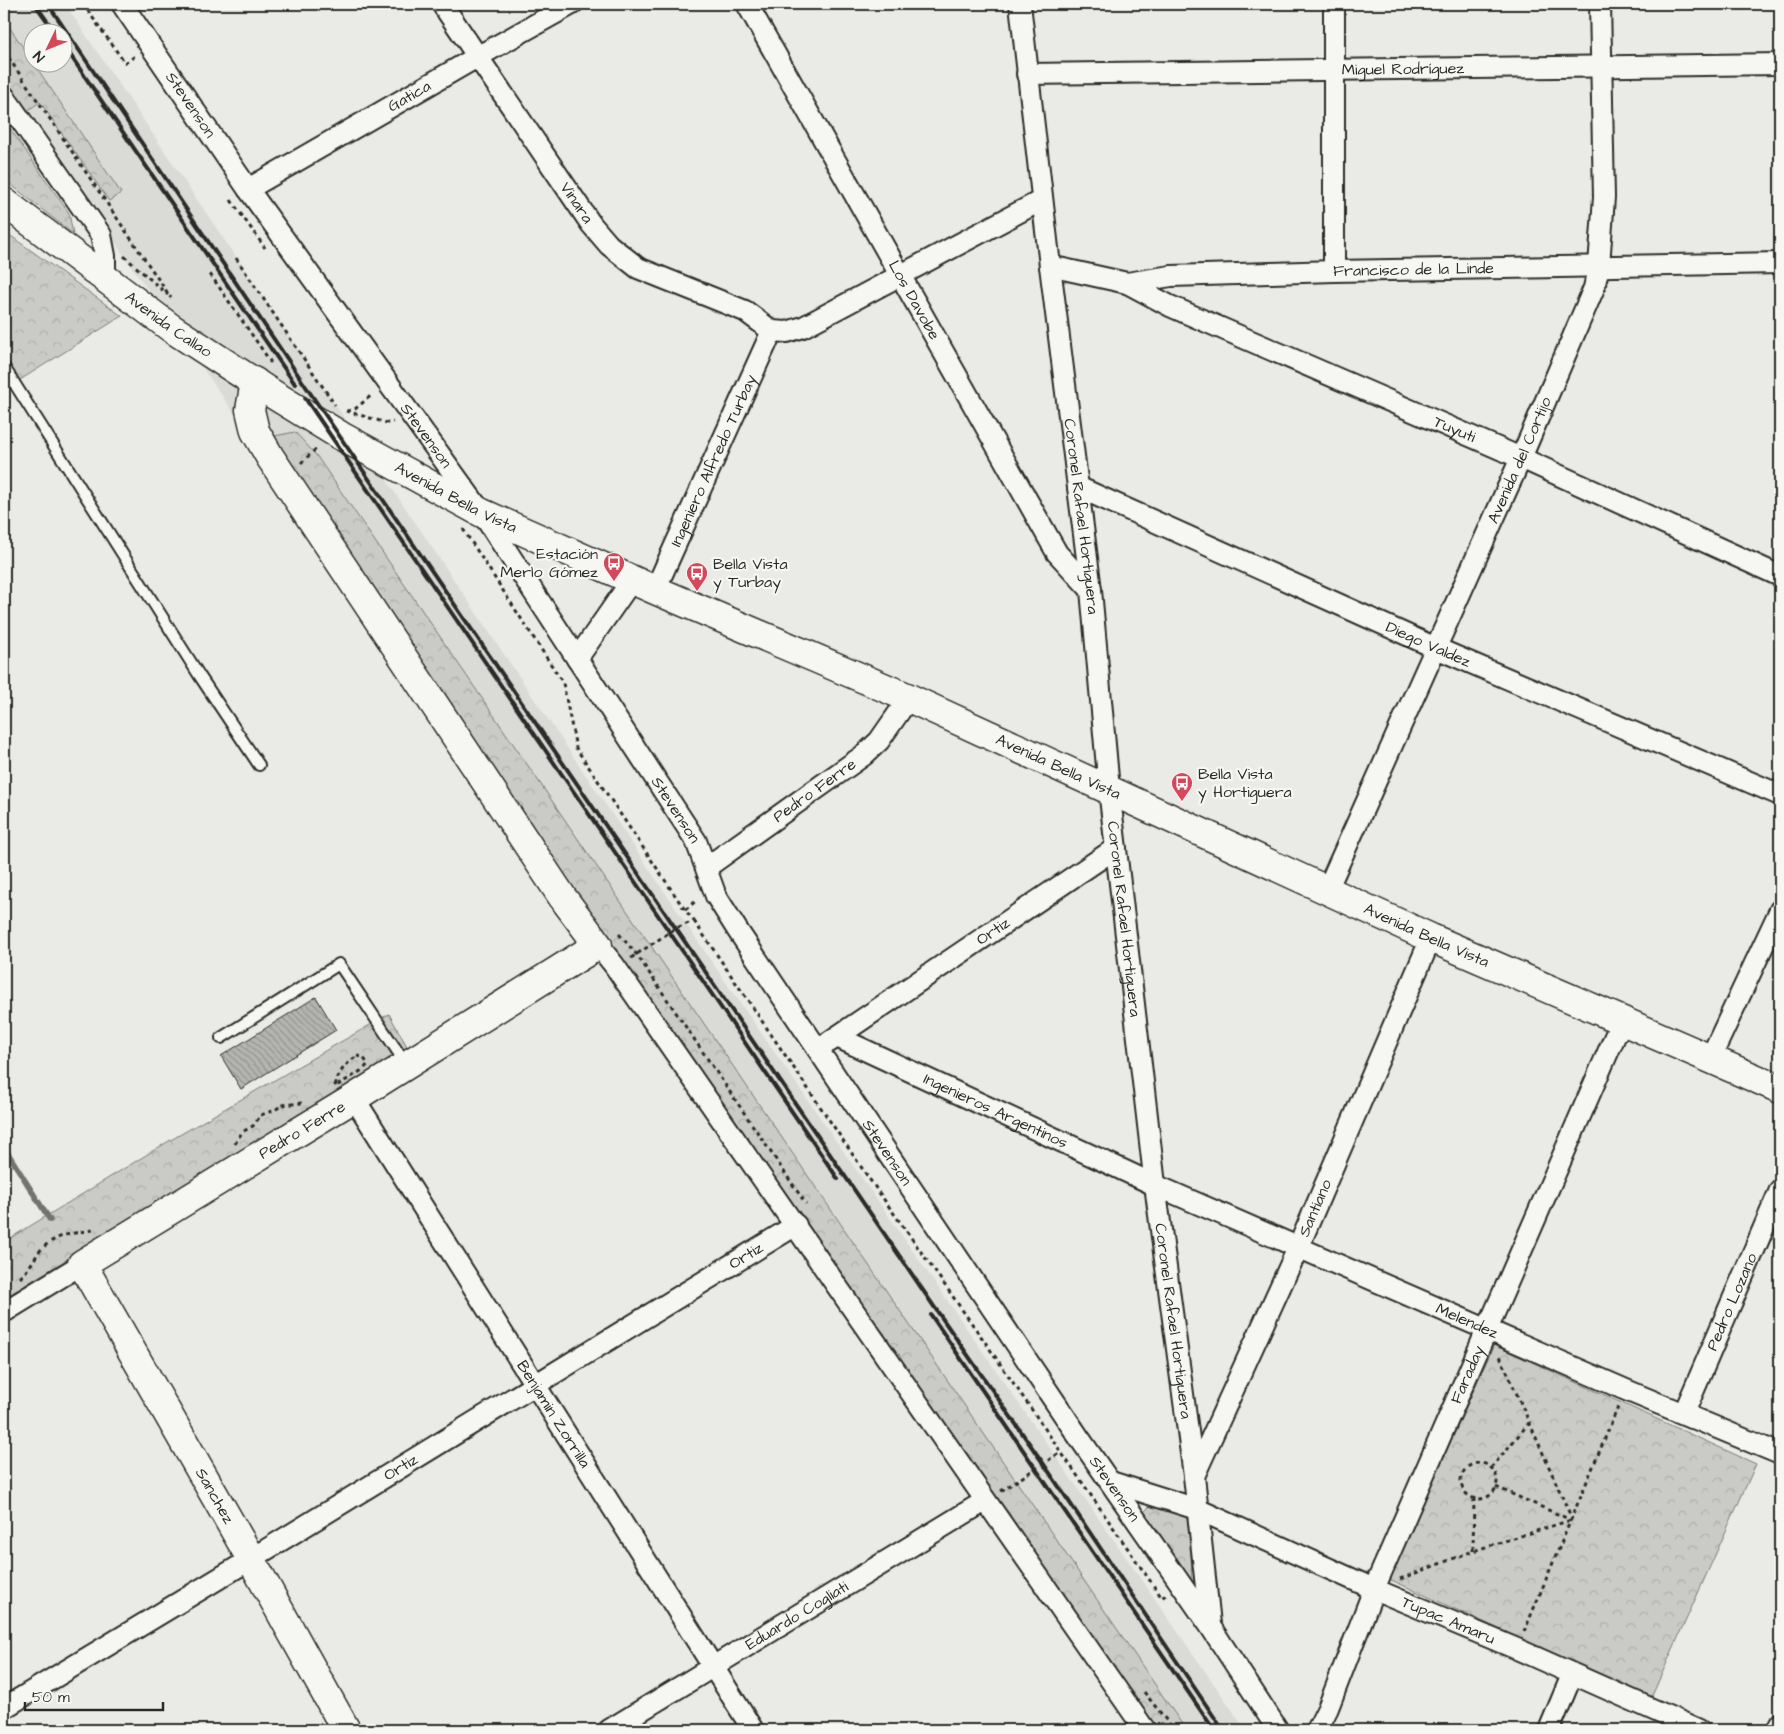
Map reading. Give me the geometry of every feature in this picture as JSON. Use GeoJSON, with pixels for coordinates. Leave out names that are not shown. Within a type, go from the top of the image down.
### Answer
{"type":"FeatureCollection","features":[{"type":"Feature","properties":{"kind":"main road","name":"Avenida Callao"},"geometry":{"type":"LineString","coordinates":[[4,202],[171,328],[263,388],[336,432]]}},
{"type":"Feature","properties":{"kind":"main road"},"geometry":{"type":"LineString","coordinates":[[263,388],[250,410],[255,431],[270,457],[563,898],[606,955]]}},
{"type":"Feature","properties":{"kind":"main road","name":"Avenida Bella Vista"},"geometry":{"type":"LineString","coordinates":[[336,432],[482,513],[644,585],[909,698],[1431,938],[1780,1089]]}},
{"type":"Feature","properties":{"kind":"main road","name":"Pedro Ferre"},"geometry":{"type":"LineString","coordinates":[[82,1264],[407,1065],[606,955]]}},
{"type":"Feature","properties":{"kind":"main road","name":"Sanchez"},"geometry":{"type":"LineString","coordinates":[[82,1264],[251,1559],[346,1730]]}},
{"type":"Feature","properties":{"kind":"street","name":"Stevenson"},"geometry":{"type":"LineString","coordinates":[[122,4],[248,189],[482,513],[696,841],[716,896],[738,931],[1080,1439],[1210,1626],[1278,1730]]}},
{"type":"Feature","properties":{"kind":"street","name":"Vinara"},"geometry":{"type":"LineString","coordinates":[[442,4],[476,57],[591,224],[609,245],[638,268],[745,311],[772,331]]}},
{"type":"Feature","properties":{"kind":"street","name":"Gatica"},"geometry":{"type":"LineString","coordinates":[[248,189],[476,57],[572,4]]}},
{"type":"Feature","properties":{"kind":"street","name":"Los Davobe"},"geometry":{"type":"LineString","coordinates":[[747,4],[1057,553],[1091,590]]}},
{"type":"Feature","properties":{"kind":"street","name":"Coronel Rafael Hortiguera"},"geometry":{"type":"LineString","coordinates":[[1020,4],[1042,200],[1091,590],[1109,790],[1155,1186],[1194,1476],[1210,1626]]}},
{"type":"Feature","properties":{"kind":"street"},"geometry":{"type":"LineString","coordinates":[[1334,4],[1334,271]]}},
{"type":"Feature","properties":{"kind":"street","name":"Avenida del Cortijo"},"geometry":{"type":"LineString","coordinates":[[1327,890],[1521,458],[1594,288],[1599,266],[1604,179],[1600,4]]}},
{"type":"Feature","properties":{"kind":"street","name":"Miguel Rodríguez"},"geometry":{"type":"LineString","coordinates":[[1027,74],[1780,64]]}},
{"type":"Feature","properties":{"kind":"street"},"geometry":{"type":"LineString","coordinates":[[4,96],[101,235],[105,256],[105,278]]}},
{"type":"Feature","properties":{"kind":"street"},"geometry":{"type":"LineString","coordinates":[[772,331],[787,332],[803,327],[1042,200]]}},
{"type":"Feature","properties":{"kind":"street","name":"Francisco de la Linde"},"geometry":{"type":"LineString","coordinates":[[1050,266],[1128,283],[1170,276],[1334,271],[1780,263]]}},
{"type":"Feature","properties":{"kind":"street","name":"Tuyuti"},"geometry":{"type":"LineString","coordinates":[[1128,283],[1170,306],[1521,458],[1780,576]]}},
{"type":"Feature","properties":{"kind":"street","name":"Ingeniero Alfredo Turbay"},"geometry":{"type":"LineString","coordinates":[[577,659],[644,585],[772,331]]}},
{"type":"Feature","properties":{"kind":"street","name":"Diego Valdez"},"geometry":{"type":"LineString","coordinates":[[1078,487],[1436,648],[1780,795]]}},
{"type":"Feature","properties":{"kind":"street","name":"Pedro Ferre"},"geometry":{"type":"LineString","coordinates":[[707,867],[864,755],[879,741],[909,698]]}},
{"type":"Feature","properties":{"kind":"street","name":"Ortiz"},"geometry":{"type":"LineString","coordinates":[[818,1049],[1116,848]]}},
{"type":"Feature","properties":{"kind":"street"},"geometry":{"type":"LineString","coordinates":[[1710,1060],[1780,910]]}},
{"type":"Feature","properties":{"kind":"street","name":"Santiano"},"geometry":{"type":"LineString","coordinates":[[1194,1476],[1298,1248],[1431,938]]}},
{"type":"Feature","properties":{"kind":"street"},"geometry":{"type":"LineString","coordinates":[[606,955],[796,1225],[1145,1730]]}},
{"type":"Feature","properties":{"kind":"street","name":"Faraday"},"geometry":{"type":"LineString","coordinates":[[1317,1730],[1328,1708],[1374,1589],[1622,1020]]}},
{"type":"Feature","properties":{"kind":"street","name":"Ingenieros Argentinos"},"geometry":{"type":"LineString","coordinates":[[837,1037],[1155,1186]]}},
{"type":"Feature","properties":{"kind":"street","name":"Benjamin Zorrilla"},"geometry":{"type":"LineString","coordinates":[[354,1098],[753,1730]]}},
{"type":"Feature","properties":{"kind":"street","name":"Melendez"},"geometry":{"type":"LineString","coordinates":[[1155,1186],[1626,1390],[1780,1454]]}},
{"type":"Feature","properties":{"kind":"street","name":"Pedro Lozano"},"geometry":{"type":"LineString","coordinates":[[1684,1413],[1780,1190]]}},
{"type":"Feature","properties":{"kind":"street","name":"Ortiz"},"geometry":{"type":"LineString","coordinates":[[4,1708],[796,1225]]}},
{"type":"Feature","properties":{"kind":"street","name":"Pedro Ferre"},"geometry":{"type":"LineString","coordinates":[[4,1312],[82,1264]]}},
{"type":"Feature","properties":{"kind":"street","name":"Tupac Amaru"},"geometry":{"type":"LineString","coordinates":[[1111,1482],[1197,1509],[1374,1589],[1517,1649],[1699,1730]]}},
{"type":"Feature","properties":{"kind":"street","name":"Eduardo Cogliati"},"geometry":{"type":"LineString","coordinates":[[609,1730],[985,1501]]}},
{"type":"Feature","properties":{"kind":"street"},"geometry":{"type":"LineString","coordinates":[[1549,1730],[1572,1675]]}},
{"type":"Feature","properties":{"kind":"street"},"geometry":{"type":"LineString","coordinates":[[1778,1730],[1780,1724]]}},
{"type":"Feature","properties":{"kind":"lane"},"geometry":{"type":"LineString","coordinates":[[4,367],[199,675],[259,765]]}},
{"type":"Feature","properties":{"kind":"lane"},"geometry":{"type":"LineString","coordinates":[[221,1038],[339,964],[407,1065]]}},
{"type":"Feature","properties":{"kind":"path"},"geometry":{"type":"LineString","coordinates":[[83,4],[125,63],[150,45]]}},
{"type":"Feature","properties":{"kind":"path"},"geometry":{"type":"LineString","coordinates":[[4,51],[172,298]]}},
{"type":"Feature","properties":{"kind":"path"},"geometry":{"type":"LineString","coordinates":[[236,258],[338,409],[336,432]]}},
{"type":"Feature","properties":{"kind":"path"},"geometry":{"type":"LineString","coordinates":[[210,274],[270,361],[263,388]]}},
{"type":"Feature","properties":{"kind":"path"},"geometry":{"type":"LineString","coordinates":[[295,468],[336,432],[355,408],[376,392]]}},
{"type":"Feature","properties":{"kind":"path"},"geometry":{"type":"LineString","coordinates":[[336,432],[414,418]]}},
{"type":"Feature","properties":{"kind":"path"},"geometry":{"type":"LineString","coordinates":[[458,525],[464,530],[563,682],[576,748],[685,910],[873,1185],[1162,1598],[1177,1578]]}},
{"type":"Feature","properties":{"kind":"path"},"geometry":{"type":"LineString","coordinates":[[685,910],[713,888]]}},
{"type":"Feature","properties":{"kind":"path"},"geometry":{"type":"LineString","coordinates":[[606,955],[637,955],[676,928],[694,921]]}},
{"type":"Feature","properties":{"kind":"path"},"geometry":{"type":"LineString","coordinates":[[357,1056],[363,1056],[368,1064],[364,1068],[335,1087],[336,1078],[351,1060],[357,1056]]}},
{"type":"Feature","properties":{"kind":"path"},"geometry":{"type":"LineString","coordinates":[[232,1151],[242,1132],[253,1126],[261,1115],[282,1105],[310,1102]]}},
{"type":"Feature","properties":{"kind":"path"},"geometry":{"type":"LineString","coordinates":[[272,1111],[274,1117]]}},
{"type":"Feature","properties":{"kind":"path"},"geometry":{"type":"LineString","coordinates":[[1488,1329],[1572,1520]]}},
{"type":"Feature","properties":{"kind":"path"},"geometry":{"type":"LineString","coordinates":[[1517,1649],[1626,1390]]}},
{"type":"Feature","properties":{"kind":"path"},"geometry":{"type":"LineString","coordinates":[[1491,1468],[1529,1423]]}},
{"type":"Feature","properties":{"kind":"path"},"geometry":{"type":"LineString","coordinates":[[985,1501],[1080,1439]]}},
{"type":"Feature","properties":{"kind":"path"},"geometry":{"type":"LineString","coordinates":[[1480,1463],[1491,1468],[1497,1478],[1496,1487],[1486,1498],[1474,1499],[1464,1492],[1462,1475],[1469,1466],[1480,1463]]}},
{"type":"Feature","properties":{"kind":"path"},"geometry":{"type":"LineString","coordinates":[[1496,1487],[1572,1520]]}},
{"type":"Feature","properties":{"kind":"path"},"geometry":{"type":"LineString","coordinates":[[1473,1551],[1474,1499]]}},
{"type":"Feature","properties":{"kind":"path"},"geometry":{"type":"LineString","coordinates":[[1374,1589],[1473,1551],[1572,1520]]}},
{"type":"Feature","properties":{"kind":"shaded area"},"geometry":{"type":"Polygon","coordinates":[[[4,4],[65,4],[720,974],[1246,1730],[1155,1730],[4,84],[4,4]]]}},
{"type":"Feature","properties":{"kind":"green space"},"geometry":{"type":"Polygon","coordinates":[[[4,19],[22,46],[22,72],[40,72],[121,193],[109,201],[40,102],[24,113],[4,83],[4,19]]]}},
{"type":"Feature","properties":{"kind":"green space"},"geometry":{"type":"Polygon","coordinates":[[[4,120],[69,213],[73,234],[4,179],[4,120]]]}},
{"type":"Feature","properties":{"kind":"green space"},"geometry":{"type":"Polygon","coordinates":[[[4,231],[122,316],[4,390],[4,231]]]}},
{"type":"Feature","properties":{"kind":"green space"},"geometry":{"type":"Polygon","coordinates":[[[295,432],[316,455],[1186,1730],[1153,1730],[607,946],[276,451],[274,436],[295,432]]]}},
{"type":"Feature","properties":{"kind":"green space"},"geometry":{"type":"Polygon","coordinates":[[[389,1014],[409,1050],[4,1298],[4,1242],[169,1141],[389,1014]]]}},
{"type":"Feature","properties":{"kind":"green space"},"geometry":{"type":"Polygon","coordinates":[[[1494,1345],[1756,1464],[1651,1698],[1389,1579],[1494,1345]]]}},
{"type":"Feature","properties":{"kind":"green space"},"geometry":{"type":"Polygon","coordinates":[[[1150,1506],[1186,1514],[1190,1524],[1192,1582],[1143,1513],[1150,1506]]]}},
{"type":"Feature","properties":{"kind":"building"},"geometry":{"type":"Polygon","coordinates":[[[316,997],[336,1030],[241,1089],[221,1056],[316,997]]]}},
{"type":"Feature","properties":{"kind":"waterway"},"geometry":{"type":"LineString","coordinates":[[4,1147],[50,1220]]}},
{"type":"Feature","properties":{"kind":"railway"},"geometry":{"type":"LineString","coordinates":[[35,4],[48,22]]}},
{"type":"Feature","properties":{"kind":"railway"},"geometry":{"type":"LineString","coordinates":[[48,4],[317,403],[935,1308],[1043,1463],[1223,1730]]}},
{"type":"Feature","properties":{"kind":"railway"},"geometry":{"type":"LineString","coordinates":[[72,58],[295,384]]}},
{"type":"Feature","properties":{"kind":"railway"},"geometry":{"type":"LineString","coordinates":[[305,398],[838,1179]]}},
{"type":"Feature","properties":{"kind":"railway"},"geometry":{"type":"LineString","coordinates":[[931,1315],[1214,1730]]}},
{"type":"Feature","properties":{"kind":"place","name":"Estación Merlo Gómez"},"geometry":{"type":"Point","coordinates":[614,582]}},
{"type":"Feature","properties":{"kind":"place","name":"Bella Vista y Turbay"},"geometry":{"type":"Point","coordinates":[697,592]}},
{"type":"Feature","properties":{"kind":"place","name":"Bella Vista y Hortiguera"},"geometry":{"type":"Point","coordinates":[1182,802]}}]}
